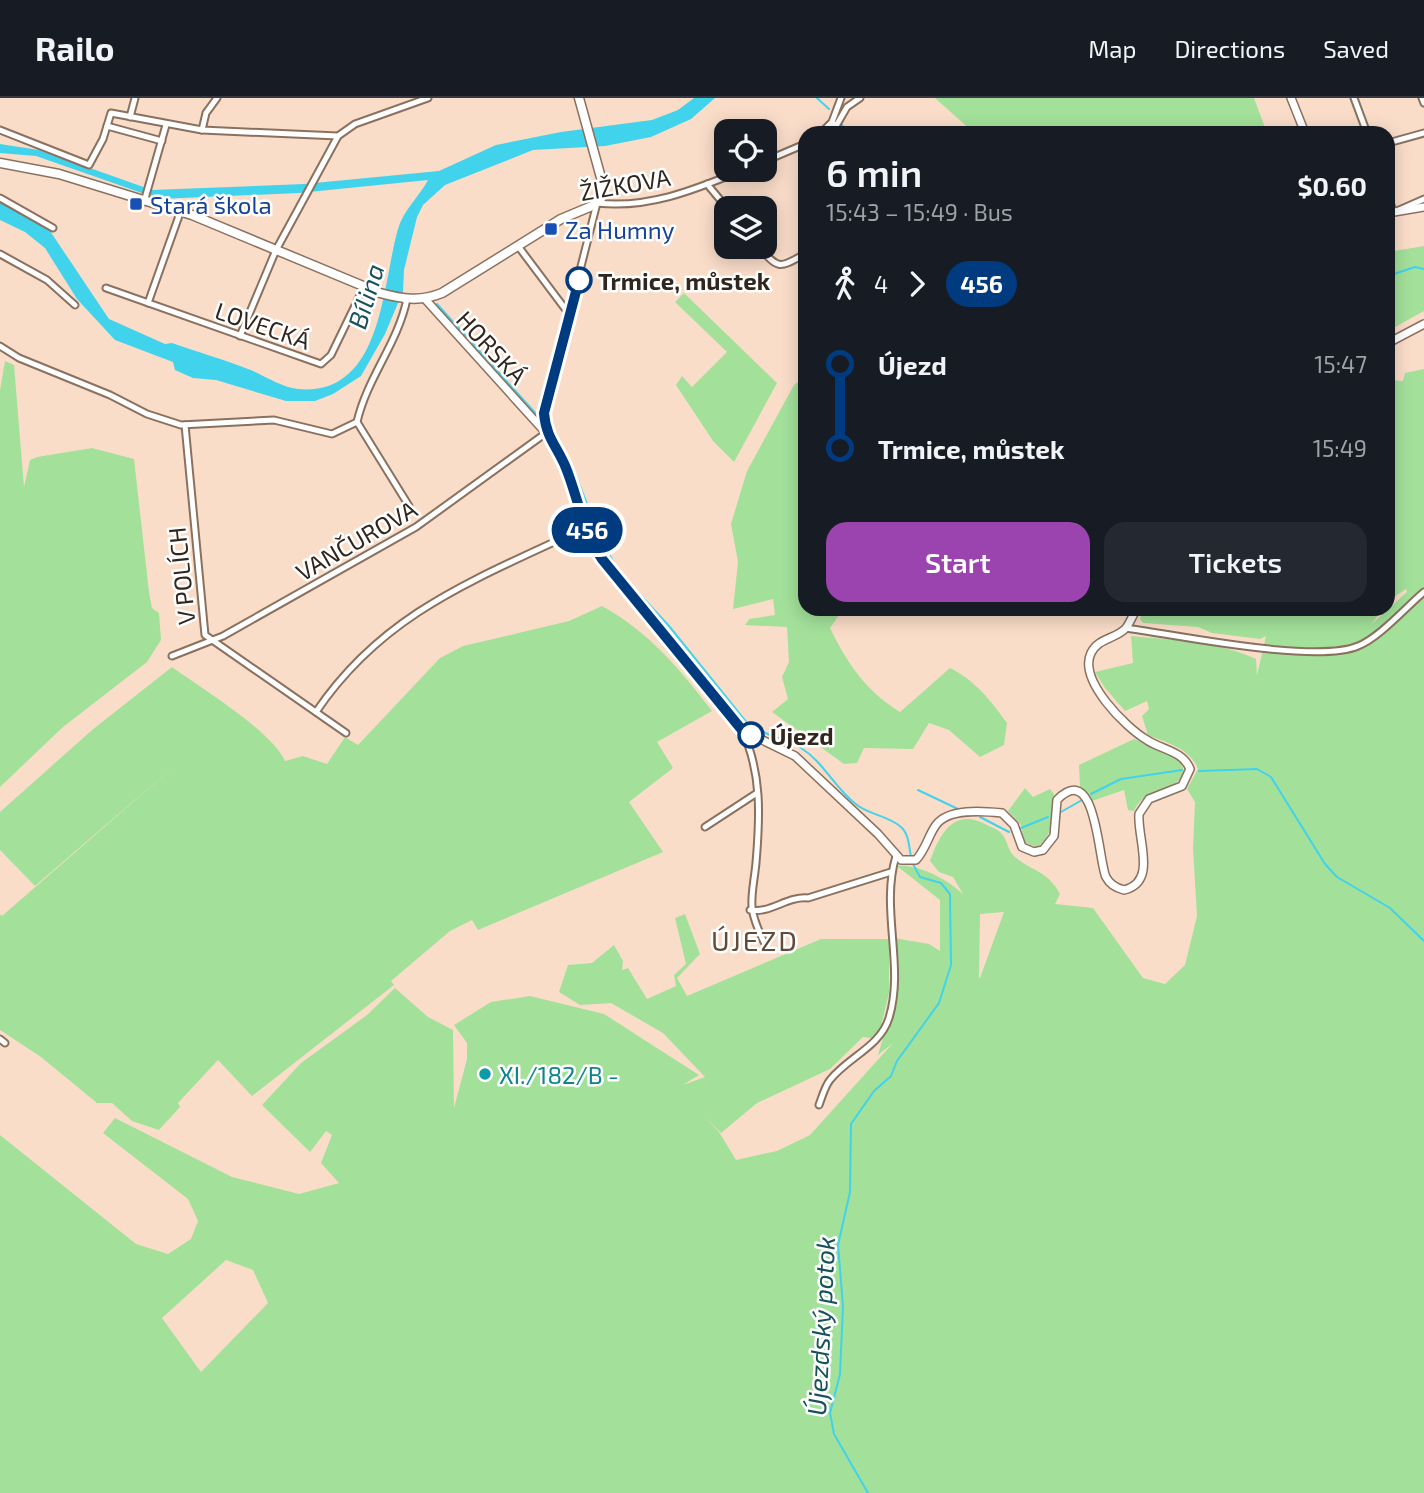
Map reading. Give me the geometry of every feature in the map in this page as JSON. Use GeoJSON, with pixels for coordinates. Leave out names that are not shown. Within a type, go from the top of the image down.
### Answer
{"type":"FeatureCollection","features":[{"type":"Feature","properties":{"kind":"main road"},"geometry":{"type":"LineString","coordinates":[[579,98],[603,189],[597,203]]}},
{"type":"Feature","properties":{"kind":"main road","name":"ŽIŽKOVA"},"geometry":{"type":"LineString","coordinates":[[0,163],[59,174],[145,200],[364,287],[404,299],[425,299],[442,293],[573,212],[597,203]]}},
{"type":"Feature","properties":{"kind":"street"},"geometry":{"type":"LineString","coordinates":[[131,117],[135,98]]}},
{"type":"Feature","properties":{"kind":"street"},"geometry":{"type":"LineString","coordinates":[[202,130],[206,113],[217,98]]}},
{"type":"Feature","properties":{"kind":"street"},"geometry":{"type":"LineString","coordinates":[[240,336],[276,250],[338,136],[355,124],[428,98]]}},
{"type":"Feature","properties":{"kind":"street"},"geometry":{"type":"LineString","coordinates":[[834,124],[841,98]]}},
{"type":"Feature","properties":{"kind":"street"},"geometry":{"type":"LineString","coordinates":[[831,126],[846,107],[860,98]]}},
{"type":"Feature","properties":{"kind":"street"},"geometry":{"type":"LineString","coordinates":[[1291,98],[1302,126]]}},
{"type":"Feature","properties":{"kind":"street"},"geometry":{"type":"LineString","coordinates":[[1354,98],[1364,126]]}},
{"type":"Feature","properties":{"kind":"street"},"geometry":{"type":"LineString","coordinates":[[1422,98],[1424,103]]}},
{"type":"Feature","properties":{"kind":"street"},"geometry":{"type":"LineString","coordinates":[[0,130],[89,165],[111,113],[202,130],[338,136]]}},
{"type":"Feature","properties":{"kind":"street"},"geometry":{"type":"LineString","coordinates":[[145,200],[166,125]]}},
{"type":"Feature","properties":{"kind":"street"},"geometry":{"type":"LineString","coordinates":[[107,127],[162,141]]}},
{"type":"Feature","properties":{"kind":"street"},"geometry":{"type":"LineString","coordinates":[[1395,142],[1424,133]]}},
{"type":"Feature","properties":{"kind":"street"},"geometry":{"type":"LineString","coordinates":[[777,156],[798,147]]}},
{"type":"Feature","properties":{"kind":"street","name":"ŽIŽKOVA"},"geometry":{"type":"LineString","coordinates":[[597,203],[614,205],[678,196],[714,181]]}},
{"type":"Feature","properties":{"kind":"street"},"geometry":{"type":"LineString","coordinates":[[707,184],[717,196]]}},
{"type":"Feature","properties":{"kind":"street"},"geometry":{"type":"LineString","coordinates":[[0,198],[53,228]]}},
{"type":"Feature","properties":{"kind":"street"},"geometry":{"type":"LineString","coordinates":[[1395,211],[1424,200]]}},
{"type":"Feature","properties":{"kind":"street"},"geometry":{"type":"LineString","coordinates":[[546,433],[544,413],[597,203]]}},
{"type":"Feature","properties":{"kind":"street"},"geometry":{"type":"LineString","coordinates":[[1395,211],[1424,206]]}},
{"type":"Feature","properties":{"kind":"street"},"geometry":{"type":"LineString","coordinates":[[148,303],[180,213]]}},
{"type":"Feature","properties":{"kind":"street"},"geometry":{"type":"LineString","coordinates":[[518,246],[569,314]]}},
{"type":"Feature","properties":{"kind":"street"},"geometry":{"type":"LineString","coordinates":[[0,254],[47,280],[75,305]]}},
{"type":"Feature","properties":{"kind":"street"},"geometry":{"type":"LineString","coordinates":[[770,259],[774,264],[782,266],[798,258]]}},
{"type":"Feature","properties":{"kind":"street","name":"LOVECKÁ"},"geometry":{"type":"LineString","coordinates":[[106,288],[317,363],[326,363],[364,287]]}},
{"type":"Feature","properties":{"kind":"street"},"geometry":{"type":"LineString","coordinates":[[404,299],[404,315],[363,397],[358,422],[409,506]]}},
{"type":"Feature","properties":{"kind":"street","name":"HORSKÁ"},"geometry":{"type":"LineString","coordinates":[[425,299],[546,433],[566,469],[594,547],[610,571],[668,637],[742,730]]}},
{"type":"Feature","properties":{"kind":"street"},"geometry":{"type":"LineString","coordinates":[[1395,340],[1424,324]]}},
{"type":"Feature","properties":{"kind":"street"},"geometry":{"type":"LineString","coordinates":[[0,346],[19,358],[147,414],[185,425],[274,419],[332,434],[358,422]]}},
{"type":"Feature","properties":{"kind":"street","name":"V POLÍCH"},"geometry":{"type":"LineString","coordinates":[[185,425],[205,635],[346,733]]}},
{"type":"Feature","properties":{"kind":"street","name":"VANČUROVA"},"geometry":{"type":"LineString","coordinates":[[172,656],[223,636],[416,527],[546,433]]}},
{"type":"Feature","properties":{"kind":"street"},"geometry":{"type":"LineString","coordinates":[[316,712],[334,686],[363,653],[398,623],[453,591],[586,527]]}},
{"type":"Feature","properties":{"kind":"street"},"geometry":{"type":"LineString","coordinates":[[1126,628],[1289,650],[1341,653],[1362,645],[1424,592]]}},
{"type":"Feature","properties":{"kind":"street"},"geometry":{"type":"LineString","coordinates":[[742,730],[795,756],[878,834],[896,856],[907,861],[916,860],[924,852],[936,825],[946,816],[967,813],[1002,813],[1014,825],[1022,848],[1034,852],[1043,850],[1054,836],[1057,800],[1071,791],[1084,795],[1089,802],[1104,869],[1111,883],[1124,890],[1134,888],[1140,882],[1144,863],[1139,814],[1149,799],[1182,786],[1191,769],[1180,755],[1145,740],[1135,732],[1092,682],[1088,667],[1090,654],[1098,644],[1126,628],[1133,616]]}},
{"type":"Feature","properties":{"kind":"street"},"geometry":{"type":"LineString","coordinates":[[742,730],[755,757],[757,793],[758,822],[750,910],[764,942]]}},
{"type":"Feature","properties":{"kind":"street"},"geometry":{"type":"LineString","coordinates":[[705,827],[757,793]]}},
{"type":"Feature","properties":{"kind":"street"},"geometry":{"type":"LineString","coordinates":[[819,1104],[828,1081],[881,1035],[890,1016],[894,987],[889,918],[891,872],[896,856]]}},
{"type":"Feature","properties":{"kind":"street"},"geometry":{"type":"LineString","coordinates":[[750,910],[760,912],[795,897],[808,898],[891,872]]}},
{"type":"Feature","properties":{"kind":"green space"},"geometry":{"type":"Polygon","coordinates":[[[935,98],[1254,98],[1264,126],[966,126],[935,98]]]}},
{"type":"Feature","properties":{"kind":"green space"},"geometry":{"type":"Polygon","coordinates":[[[1424,246],[1424,311],[1395,327],[1395,251],[1424,246]]]}},
{"type":"Feature","properties":{"kind":"green space"},"geometry":{"type":"Polygon","coordinates":[[[684,293],[777,383],[734,462],[713,441],[676,385],[682,376],[692,387],[727,352],[675,302],[684,293]]]}},
{"type":"Feature","properties":{"kind":"green space"},"geometry":{"type":"Polygon","coordinates":[[[5,361],[14,365],[24,487],[30,460],[37,457],[92,448],[134,459],[149,592],[152,608],[159,613],[161,640],[147,662],[63,727],[0,787],[0,390],[5,361]]]}},
{"type":"Feature","properties":{"kind":"green space"},"geometry":{"type":"Polygon","coordinates":[[[1424,369],[1424,1493],[0,1493],[0,1135],[136,1244],[168,1254],[191,1239],[198,1221],[188,1199],[103,1133],[115,1118],[232,1177],[299,1194],[339,1183],[321,1163],[332,1135],[326,1131],[310,1152],[262,1105],[301,1063],[367,1015],[395,988],[428,1017],[453,1030],[454,1108],[467,1059],[467,1043],[454,1025],[491,1002],[530,996],[604,1014],[699,1075],[683,1085],[705,1077],[663,1033],[611,1003],[580,1005],[559,992],[568,965],[592,963],[614,945],[623,961],[622,970],[628,968],[647,999],[676,986],[674,975],[686,964],[675,918],[685,914],[700,954],[677,978],[687,996],[821,939],[889,939],[889,993],[878,1039],[863,1037],[830,1069],[757,1103],[721,1133],[704,1116],[719,1132],[736,1160],[777,1151],[810,1135],[893,1043],[878,1055],[897,989],[894,938],[929,944],[940,951],[940,900],[897,866],[914,867],[932,874],[950,883],[963,894],[953,877],[939,872],[930,861],[938,841],[950,826],[966,819],[975,820],[1000,832],[1015,857],[1044,875],[1055,886],[1060,894],[1055,904],[1093,908],[1143,978],[1165,984],[1185,965],[1197,916],[1193,848],[1195,802],[1187,789],[1198,769],[1184,751],[1148,735],[1142,716],[1149,709],[1147,701],[1125,711],[1095,672],[1133,663],[1131,636],[1226,648],[1256,659],[1257,675],[1266,636],[1260,639],[1212,633],[1198,627],[1143,623],[1141,616],[1377,616],[1372,624],[1381,616],[1395,616],[1395,603],[1407,592],[1406,589],[1395,596],[1395,380],[1403,381],[1405,373],[1424,369]],[[1004,912],[980,914],[980,978],[1004,912]],[[226,1260],[162,1318],[201,1372],[268,1303],[253,1270],[226,1260]]]}},
{"type":"Feature","properties":{"kind":"green space"},"geometry":{"type":"Polygon","coordinates":[[[798,382],[798,616],[838,616],[830,628],[836,641],[867,685],[900,712],[950,668],[959,673],[989,699],[1007,723],[1004,745],[980,757],[949,730],[929,723],[913,749],[864,748],[857,763],[844,764],[772,712],[788,699],[782,677],[789,662],[787,627],[745,625],[749,619],[775,615],[773,599],[733,609],[738,562],[731,524],[747,471],[798,382]]]}},
{"type":"Feature","properties":{"kind":"green space"},"geometry":{"type":"Polygon","coordinates":[[[602,606],[635,627],[663,652],[712,711],[657,742],[673,768],[629,802],[663,852],[478,930],[472,920],[450,931],[391,981],[394,985],[252,1096],[218,1060],[178,1103],[180,1107],[159,1130],[132,1121],[112,1103],[97,1103],[41,1057],[0,1030],[0,914],[2,916],[179,762],[35,886],[0,850],[0,812],[92,730],[172,667],[251,724],[278,749],[285,761],[303,756],[327,764],[345,737],[358,745],[440,658],[463,646],[569,621],[602,606]]]}},
{"type":"Feature","properties":{"kind":"green space"},"geometry":{"type":"Polygon","coordinates":[[[1134,739],[1180,760],[1185,774],[1173,784],[1144,798],[1134,811],[1128,810],[1124,790],[1092,801],[1089,793],[1080,787],[1079,765],[1134,739]]]}},
{"type":"Feature","properties":{"kind":"green space"},"geometry":{"type":"Polygon","coordinates":[[[1025,788],[1033,797],[1050,789],[1054,794],[1049,832],[1036,847],[1024,842],[1021,825],[1008,811],[1025,788]]]}},
{"type":"Feature","properties":{"kind":"water"},"geometry":{"type":"Polygon","coordinates":[[[694,98],[715,98],[691,119],[651,137],[605,146],[533,150],[445,185],[423,205],[417,217],[404,270],[403,291],[385,334],[361,376],[333,394],[315,401],[286,401],[216,380],[193,378],[175,370],[173,362],[115,340],[77,299],[45,248],[25,232],[0,220],[0,201],[50,231],[109,319],[165,344],[172,343],[229,362],[285,386],[298,389],[326,387],[347,375],[363,356],[374,333],[382,306],[398,229],[428,180],[299,193],[159,199],[36,156],[0,153],[0,144],[39,150],[152,190],[304,184],[439,171],[496,145],[561,132],[652,120],[678,110],[694,98]]]}},
{"type":"Feature","properties":{"kind":"waterway"},"geometry":{"type":"LineString","coordinates":[[817,98],[829,109]]}},
{"type":"Feature","properties":{"kind":"waterway"},"geometry":{"type":"LineString","coordinates":[[840,123],[843,126]]}},
{"type":"Feature","properties":{"kind":"waterway"},"geometry":{"type":"LineString","coordinates":[[1395,274],[1415,267],[1424,269]]}},
{"type":"Feature","properties":{"kind":"waterway","name":"Újezdský potok"},"geometry":{"type":"LineString","coordinates":[[437,304],[538,416]]}},
{"type":"Feature","properties":{"kind":"waterway","name":"Újezdský potok"},"geometry":{"type":"LineString","coordinates":[[572,465],[600,538],[619,572],[669,626],[747,723],[801,748],[849,799],[901,827],[907,837],[911,857]]}},
{"type":"Feature","properties":{"kind":"waterway"},"geometry":{"type":"LineString","coordinates":[[1199,771],[1257,769],[1271,777],[1325,864],[1337,877],[1390,908],[1424,941]]}},
{"type":"Feature","properties":{"kind":"waterway"},"geometry":{"type":"LineString","coordinates":[[1091,794],[1121,779],[1182,770]]}},
{"type":"Feature","properties":{"kind":"waterway"},"geometry":{"type":"LineString","coordinates":[[918,790],[958,809]]}},
{"type":"Feature","properties":{"kind":"waterway"},"geometry":{"type":"LineString","coordinates":[[1061,812],[1082,800]]}},
{"type":"Feature","properties":{"kind":"waterway"},"geometry":{"type":"LineString","coordinates":[[980,817],[1009,832]]}},
{"type":"Feature","properties":{"kind":"waterway"},"geometry":{"type":"LineString","coordinates":[[1021,828],[1048,817]]}},
{"type":"Feature","properties":{"kind":"waterway","name":"Újezdský potok"},"geometry":{"type":"LineString","coordinates":[[868,1493],[834,1434],[830,1413],[840,1374],[843,1306],[838,1245],[850,1192],[851,1124],[874,1091],[891,1076],[897,1061],[939,1003],[951,965],[950,894],[941,883],[920,877],[912,862]]}},
{"type":"Feature","properties":{"kind":"bus line","name":"456"},"geometry":{"type":"LineString","coordinates":[[579,280],[544,413],[546,433],[566,469],[594,547],[610,571],[630,597],[668,637],[742,730],[751,735]]}},
{"type":"Feature","properties":{"kind":"place","name":"Stará škola"},"geometry":{"type":"Point","coordinates":[136,204]}},
{"type":"Feature","properties":{"kind":"place","name":"Za Humny"},"geometry":{"type":"Point","coordinates":[551,229]}},
{"type":"Feature","properties":{"kind":"place","name":"Trmice, můstek"},"geometry":{"type":"Point","coordinates":[579,280]}},
{"type":"Feature","properties":{"kind":"place","name":"Újezd"},"geometry":{"type":"Point","coordinates":[751,735]}},
{"type":"Feature","properties":{"kind":"place","name":"XI./182/B -"},"geometry":{"type":"Point","coordinates":[485,1074]}},
{"type":"Feature","properties":{"kind":"district","name":"ÚJEZD"},"geometry":{"type":"Point","coordinates":[755,940]}},
{"type":"Feature","properties":{"kind":"water label","name":"Bílina"},"geometry":{"type":"Point","coordinates":[365,296]}}]}
